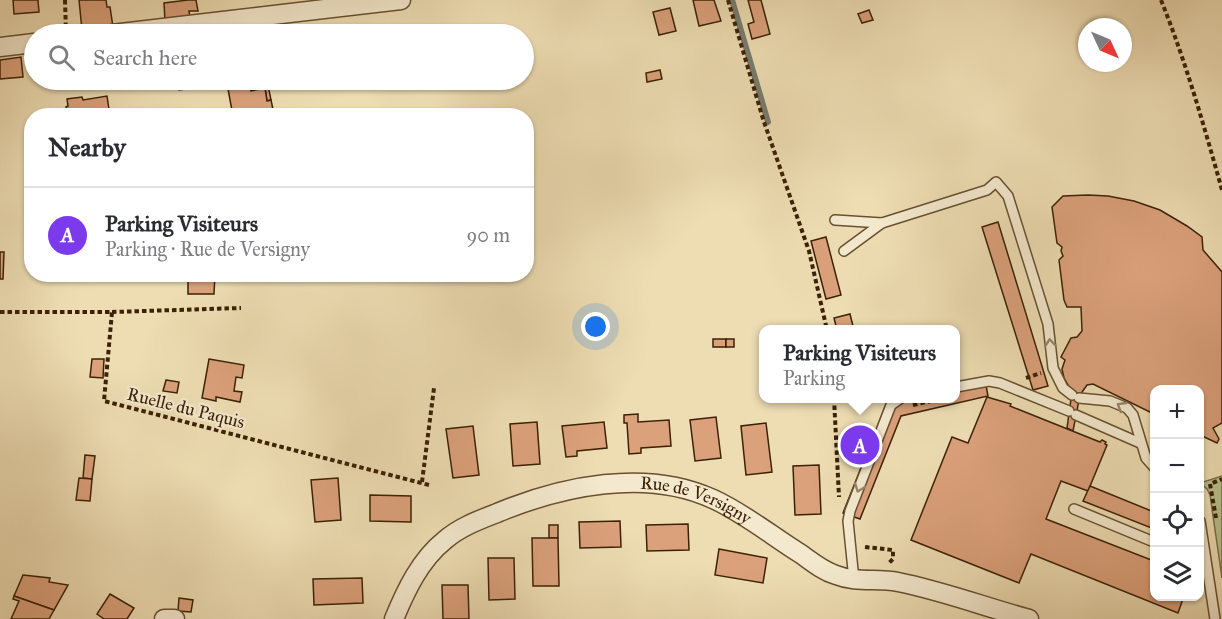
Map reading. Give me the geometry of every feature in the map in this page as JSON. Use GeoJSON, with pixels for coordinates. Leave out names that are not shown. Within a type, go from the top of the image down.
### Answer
{"type":"FeatureCollection","features":[{"type":"Feature","properties":{"kind":"street"},"geometry":{"type":"LineString","coordinates":[[197,24],[401,0]]}},
{"type":"Feature","properties":{"kind":"street"},"geometry":{"type":"LineString","coordinates":[[0,47],[24,44]]}},
{"type":"Feature","properties":{"kind":"street","name":"Rue de Versigny"},"geometry":{"type":"LineString","coordinates":[[394,619],[417,572],[431,552],[464,527],[542,497],[571,490],[635,483],[678,487],[713,499],[822,568],[843,578],[853,571],[886,581],[920,587],[1029,619]]}},
{"type":"Feature","properties":{"kind":"street"},"geometry":{"type":"LineString","coordinates":[[164,619],[175,619]]}},
{"type":"Feature","properties":{"kind":"lane"},"geometry":{"type":"LineString","coordinates":[[844,251],[882,223],[987,190],[996,182],[1008,196],[1048,324],[1053,368],[1063,388],[1075,397],[1110,401],[1127,408],[1133,416],[1140,442],[1150,462]]}},
{"type":"Feature","properties":{"kind":"lane"},"geometry":{"type":"LineString","coordinates":[[835,220],[882,223]]}},
{"type":"Feature","properties":{"kind":"lane"},"geometry":{"type":"LineString","coordinates":[[960,386],[989,381],[1011,386],[1140,442]]}},
{"type":"Feature","properties":{"kind":"lane"},"geometry":{"type":"LineString","coordinates":[[853,571],[848,521],[850,511],[891,405],[894,403]]}},
{"type":"Feature","properties":{"kind":"lane"},"geometry":{"type":"LineString","coordinates":[[1074,509],[1150,540]]}},
{"type":"Feature","properties":{"kind":"lane"},"geometry":{"type":"LineString","coordinates":[[1204,567],[1215,619]]}},
{"type":"Feature","properties":{"kind":"path"},"geometry":{"type":"LineString","coordinates":[[65,0],[66,24]]}},
{"type":"Feature","properties":{"kind":"path"},"geometry":{"type":"LineString","coordinates":[[728,0],[763,119],[809,251],[826,325]]}},
{"type":"Feature","properties":{"kind":"path"},"geometry":{"type":"LineString","coordinates":[[1161,0],[1200,111],[1222,190]]}},
{"type":"Feature","properties":{"kind":"path"},"geometry":{"type":"LineString","coordinates":[[0,312],[112,312],[241,308]]}},
{"type":"Feature","properties":{"kind":"path","name":"Ruelle du Paquis"},"geometry":{"type":"LineString","coordinates":[[112,312],[104,400],[422,482]]}},
{"type":"Feature","properties":{"kind":"path"},"geometry":{"type":"LineString","coordinates":[[1028,377],[1044,372]]}},
{"type":"Feature","properties":{"kind":"path"},"geometry":{"type":"LineString","coordinates":[[429,485],[422,482],[434,388]]}},
{"type":"Feature","properties":{"kind":"path"},"geometry":{"type":"LineString","coordinates":[[834,403],[839,500]]}},
{"type":"Feature","properties":{"kind":"path"},"geometry":{"type":"LineString","coordinates":[[1217,528],[1210,484],[1222,479]]}},
{"type":"Feature","properties":{"kind":"path"},"geometry":{"type":"LineString","coordinates":[[863,546],[893,550],[893,559],[887,564],[886,581]]}},
{"type":"Feature","properties":{"kind":"green space"},"geometry":{"type":"Polygon","coordinates":[[[1222,476],[1222,578],[1210,495],[1204,486],[1204,482],[1222,476]]]}},
{"type":"Feature","properties":{"kind":"building"},"geometry":{"type":"Polygon","coordinates":[[[13,0],[38,0],[39,12],[14,14],[13,0]]]}},
{"type":"Feature","properties":{"kind":"building"},"geometry":{"type":"Polygon","coordinates":[[[79,0],[106,0],[107,7],[110,7],[113,24],[81,24],[79,0]]]}},
{"type":"Feature","properties":{"kind":"building"},"geometry":{"type":"Polygon","coordinates":[[[196,0],[198,11],[189,11],[190,18],[165,21],[164,3],[196,0]]]}},
{"type":"Feature","properties":{"kind":"building"},"geometry":{"type":"Polygon","coordinates":[[[693,0],[714,0],[721,21],[699,26],[693,0]]]}},
{"type":"Feature","properties":{"kind":"building"},"geometry":{"type":"Polygon","coordinates":[[[748,0],[761,0],[770,34],[752,39],[748,24],[754,22],[748,0]]]}},
{"type":"Feature","properties":{"kind":"building"},"geometry":{"type":"Polygon","coordinates":[[[670,8],[676,31],[659,35],[653,12],[670,8]]]}},
{"type":"Feature","properties":{"kind":"building"},"geometry":{"type":"Polygon","coordinates":[[[869,10],[873,20],[862,23],[858,14],[869,10]]]}},
{"type":"Feature","properties":{"kind":"building"},"geometry":{"type":"Polygon","coordinates":[[[21,57],[23,77],[0,79],[0,60],[21,57]]]}},
{"type":"Feature","properties":{"kind":"building"},"geometry":{"type":"Polygon","coordinates":[[[660,70],[662,79],[647,82],[646,73],[660,70]]]}},
{"type":"Feature","properties":{"kind":"building"},"geometry":{"type":"Polygon","coordinates":[[[228,90],[265,90],[267,101],[271,100],[273,108],[232,108],[228,90]]]}},
{"type":"Feature","properties":{"kind":"building"},"geometry":{"type":"Polygon","coordinates":[[[265,90],[269,90],[271,100],[267,101],[265,90]]]}},
{"type":"Feature","properties":{"kind":"building"},"geometry":{"type":"Polygon","coordinates":[[[107,96],[109,108],[66,108],[67,99],[82,97],[83,100],[107,96]]]}},
{"type":"Feature","properties":{"kind":"building"},"geometry":{"type":"Polygon","coordinates":[[[1063,196],[1108,196],[1134,201],[1160,210],[1202,237],[1203,250],[1222,272],[1222,423],[1213,428],[1219,439],[1217,443],[1204,437],[1204,385],[1150,385],[1150,412],[1093,384],[1087,385],[1080,395],[1072,392],[1064,378],[1062,369],[1065,360],[1061,357],[1071,338],[1077,337],[1082,331],[1081,307],[1067,307],[1064,300],[1059,260],[1063,256],[1062,247],[1057,243],[1052,207],[1063,196]]]}},
{"type":"Feature","properties":{"kind":"building"},"geometry":{"type":"Polygon","coordinates":[[[998,222],[1048,386],[1033,390],[982,227],[998,222]]]}},
{"type":"Feature","properties":{"kind":"building"},"geometry":{"type":"Polygon","coordinates":[[[826,237],[841,295],[826,299],[811,241],[826,237]]]}},
{"type":"Feature","properties":{"kind":"building"},"geometry":{"type":"Polygon","coordinates":[[[0,252],[4,252],[3,279],[0,279],[0,252]]]}},
{"type":"Feature","properties":{"kind":"building"},"geometry":{"type":"Polygon","coordinates":[[[188,282],[215,282],[214,294],[188,294],[188,282]]]}},
{"type":"Feature","properties":{"kind":"building"},"geometry":{"type":"Polygon","coordinates":[[[850,314],[853,325],[836,325],[834,318],[850,314]]]}},
{"type":"Feature","properties":{"kind":"building"},"geometry":{"type":"Polygon","coordinates":[[[713,339],[726,339],[726,347],[713,347],[713,339]]]}},
{"type":"Feature","properties":{"kind":"building"},"geometry":{"type":"Polygon","coordinates":[[[726,339],[734,339],[734,347],[726,347],[726,339]]]}},
{"type":"Feature","properties":{"kind":"building"},"geometry":{"type":"Polygon","coordinates":[[[92,359],[104,359],[103,378],[90,377],[92,359]]]}},
{"type":"Feature","properties":{"kind":"building"},"geometry":{"type":"Polygon","coordinates":[[[209,359],[244,365],[242,378],[236,377],[234,391],[242,392],[240,402],[216,397],[216,401],[202,398],[209,359]]]}},
{"type":"Feature","properties":{"kind":"building"},"geometry":{"type":"Polygon","coordinates":[[[166,380],[179,382],[177,393],[163,391],[166,380]]]}},
{"type":"Feature","properties":{"kind":"building"},"geometry":{"type":"Polygon","coordinates":[[[985,380],[988,396],[960,402],[960,385],[985,380]]]}},
{"type":"Feature","properties":{"kind":"building"},"geometry":{"type":"Polygon","coordinates":[[[1072,392],[1080,395],[1073,431],[1067,428],[1072,392]]]}},
{"type":"Feature","properties":{"kind":"building"},"geometry":{"type":"Polygon","coordinates":[[[987,397],[1011,404],[1010,406],[1100,442],[1102,440],[1106,442],[1107,445],[1088,491],[1061,481],[1046,519],[1150,559],[1150,601],[1182,601],[1178,613],[1031,554],[1019,583],[911,540],[952,437],[968,443],[987,397]]]}},
{"type":"Feature","properties":{"kind":"building"},"geometry":{"type":"Polygon","coordinates":[[[887,403],[958,403],[901,416],[860,519],[843,513],[887,403]]]}},
{"type":"Feature","properties":{"kind":"building"},"geometry":{"type":"Polygon","coordinates":[[[638,414],[638,422],[669,420],[671,446],[641,448],[641,453],[629,454],[627,423],[624,423],[624,415],[638,414]]]}},
{"type":"Feature","properties":{"kind":"building"},"geometry":{"type":"Polygon","coordinates":[[[716,417],[721,458],[695,461],[690,420],[716,417]]]}},
{"type":"Feature","properties":{"kind":"building"},"geometry":{"type":"Polygon","coordinates":[[[537,422],[540,464],[513,466],[510,424],[537,422]]]}},
{"type":"Feature","properties":{"kind":"building"},"geometry":{"type":"Polygon","coordinates":[[[604,422],[607,448],[577,451],[577,456],[566,457],[562,426],[604,422]]]}},
{"type":"Feature","properties":{"kind":"building"},"geometry":{"type":"Polygon","coordinates":[[[766,423],[772,472],[746,475],[741,426],[766,423]]]}},
{"type":"Feature","properties":{"kind":"building"},"geometry":{"type":"Polygon","coordinates":[[[473,426],[479,475],[453,478],[446,429],[473,426]]]}},
{"type":"Feature","properties":{"kind":"building"},"geometry":{"type":"Polygon","coordinates":[[[85,455],[95,456],[92,479],[83,478],[85,455]]]}},
{"type":"Feature","properties":{"kind":"building"},"geometry":{"type":"Polygon","coordinates":[[[819,465],[821,514],[795,515],[793,466],[819,465]]]}},
{"type":"Feature","properties":{"kind":"building"},"geometry":{"type":"Polygon","coordinates":[[[79,478],[92,479],[90,501],[76,500],[79,478]]]}},
{"type":"Feature","properties":{"kind":"building"},"geometry":{"type":"Polygon","coordinates":[[[338,478],[341,520],[315,522],[311,480],[338,478]]]}},
{"type":"Feature","properties":{"kind":"building"},"geometry":{"type":"Polygon","coordinates":[[[1090,486],[1150,510],[1150,527],[1083,501],[1090,486]]]}},
{"type":"Feature","properties":{"kind":"building"},"geometry":{"type":"Polygon","coordinates":[[[370,495],[411,496],[411,522],[370,521],[370,495]]]}},
{"type":"Feature","properties":{"kind":"building"},"geometry":{"type":"Polygon","coordinates":[[[620,521],[621,547],[580,548],[579,522],[620,521]]]}},
{"type":"Feature","properties":{"kind":"building"},"geometry":{"type":"Polygon","coordinates":[[[688,524],[689,550],[647,551],[646,525],[688,524]]]}},
{"type":"Feature","properties":{"kind":"building"},"geometry":{"type":"Polygon","coordinates":[[[549,525],[558,525],[558,538],[549,538],[549,525]]]}},
{"type":"Feature","properties":{"kind":"building"},"geometry":{"type":"Polygon","coordinates":[[[532,538],[558,538],[559,586],[533,586],[532,538]]]}},
{"type":"Feature","properties":{"kind":"building"},"geometry":{"type":"Polygon","coordinates":[[[719,549],[767,558],[763,583],[715,575],[719,549]]]}},
{"type":"Feature","properties":{"kind":"building"},"geometry":{"type":"Polygon","coordinates":[[[488,558],[514,558],[515,599],[489,600],[488,558]]]}},
{"type":"Feature","properties":{"kind":"building"},"geometry":{"type":"Polygon","coordinates":[[[23,575],[50,578],[49,582],[68,585],[54,610],[14,596],[23,575]]]}},
{"type":"Feature","properties":{"kind":"building"},"geometry":{"type":"Polygon","coordinates":[[[362,578],[363,603],[314,605],[313,579],[362,578]]]}},
{"type":"Feature","properties":{"kind":"building"},"geometry":{"type":"Polygon","coordinates":[[[442,585],[468,585],[469,619],[443,619],[442,585]]]}},
{"type":"Feature","properties":{"kind":"building"},"geometry":{"type":"Polygon","coordinates":[[[110,594],[134,608],[127,619],[104,619],[97,614],[110,594]]]}},
{"type":"Feature","properties":{"kind":"building"},"geometry":{"type":"Polygon","coordinates":[[[14,596],[54,610],[49,619],[11,619],[19,601],[13,599],[14,596]]]}},
{"type":"Feature","properties":{"kind":"building"},"geometry":{"type":"Polygon","coordinates":[[[179,598],[193,600],[191,612],[178,611],[179,598]]]}},
{"type":"Feature","properties":{"kind":"waterway"},"geometry":{"type":"LineString","coordinates":[[732,0],[768,122]]}},
{"type":"Feature","properties":{"kind":"place","name":"Parking Visiteurs"},"geometry":{"type":"Point","coordinates":[860,445]}}]}
